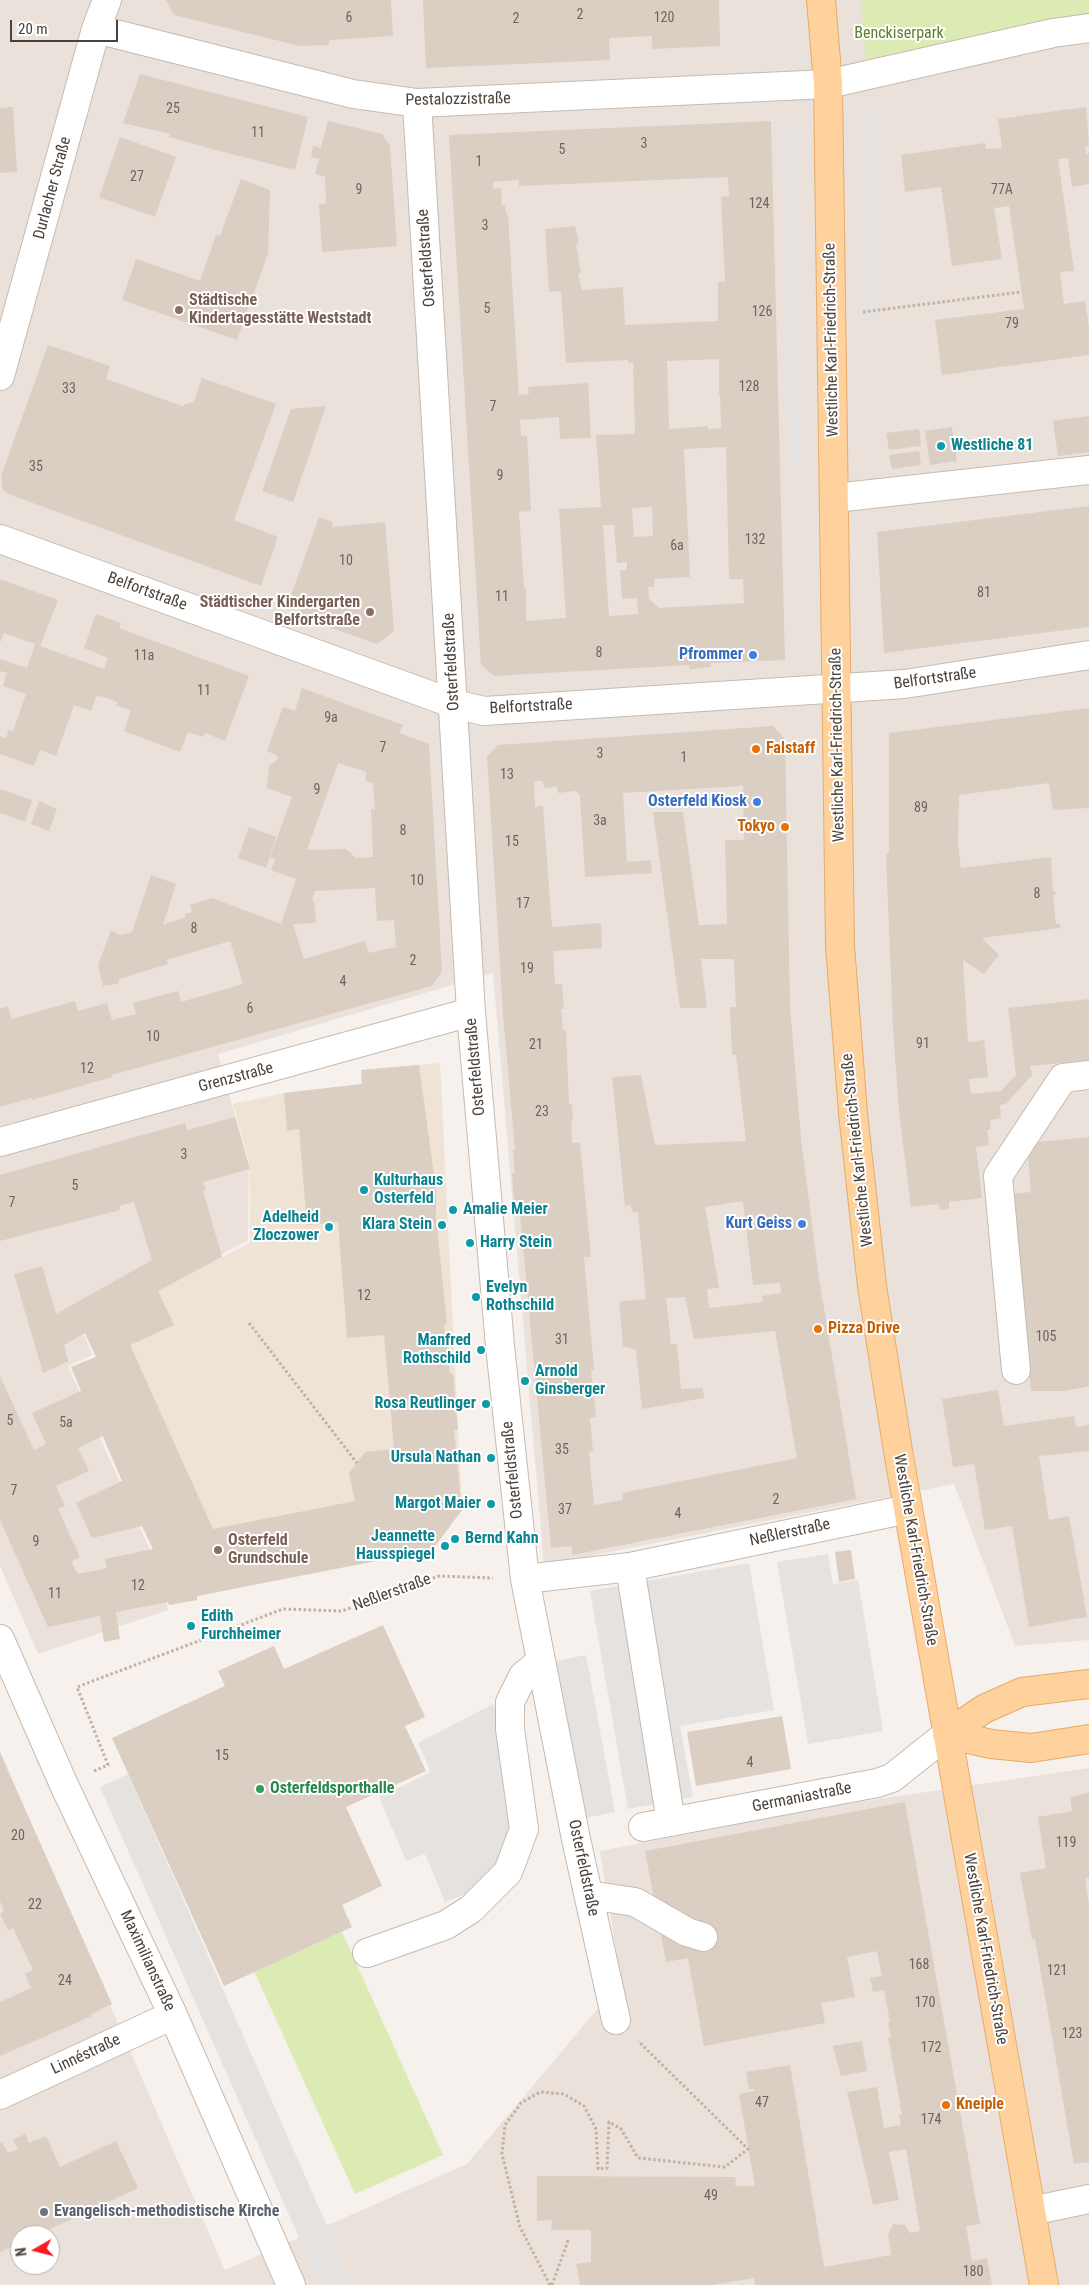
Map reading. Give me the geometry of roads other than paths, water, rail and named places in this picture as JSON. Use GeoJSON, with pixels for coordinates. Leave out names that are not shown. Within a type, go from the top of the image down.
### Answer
{"type":"FeatureCollection","features":[{"type":"Feature","properties":{"kind":"main road","name":"Westliche Karl-Friedrich-Straße"},"geometry":{"type":"LineString","coordinates":[[821,0],[828,84],[840,946],[853,1113],[872,1286],[908,1509],[1044,2285]]}},
{"type":"Feature","properties":{"kind":"main road"},"geometry":{"type":"LineString","coordinates":[[947,1734],[984,1709],[1022,1692],[1089,1684]]}},
{"type":"Feature","properties":{"kind":"main road"},"geometry":{"type":"LineString","coordinates":[[947,1734],[991,1744],[1031,1748],[1089,1739]]}},
{"type":"Feature","properties":{"kind":"street","name":"Durlacher Straße"},"geometry":{"type":"LineString","coordinates":[[0,376],[106,0]]}},
{"type":"Feature","properties":{"kind":"street","name":"Pestalozzistraße"},"geometry":{"type":"LineString","coordinates":[[96,30],[353,94],[417,104],[828,84],[1052,33],[1089,28]]}},
{"type":"Feature","properties":{"kind":"street","name":"Osterfeldstraße"},"geometry":{"type":"LineString","coordinates":[[417,104],[471,1012],[500,1346],[525,1579],[541,1662],[559,1731],[589,1895],[616,2020]]}},
{"type":"Feature","properties":{"kind":"street"},"geometry":{"type":"LineString","coordinates":[[834,498],[1089,470]]}},
{"type":"Feature","properties":{"kind":"street","name":"Belfortstraße"},"geometry":{"type":"LineString","coordinates":[[0,539],[454,704],[484,711],[905,684],[1089,655]]}},
{"type":"Feature","properties":{"kind":"street","name":"Grenzstraße"},"geometry":{"type":"LineString","coordinates":[[0,1142],[471,1012]]}},
{"type":"Feature","properties":{"kind":"street"},"geometry":{"type":"LineString","coordinates":[[1016,1370],[998,1176],[1063,1078],[1089,1074]]}},
{"type":"Feature","properties":{"kind":"street","name":"Neßlerstraße"},"geometry":{"type":"LineString","coordinates":[[525,1579],[630,1566],[908,1509]]}},
{"type":"Feature","properties":{"kind":"street"},"geometry":{"type":"LineString","coordinates":[[630,1566],[671,1822]]}},
{"type":"Feature","properties":{"kind":"street","name":"Maximilianstraße"},"geometry":{"type":"LineString","coordinates":[[0,1638],[64,1786],[173,2015],[290,2285]]}},
{"type":"Feature","properties":{"kind":"street"},"geometry":{"type":"LineString","coordinates":[[367,1953],[446,1926],[471,1909],[508,1872],[524,1829],[510,1729],[510,1702],[524,1676],[541,1662]]}},
{"type":"Feature","properties":{"kind":"street","name":"Germaniastraße"},"geometry":{"type":"LineString","coordinates":[[643,1827],[877,1783],[892,1778],[947,1734]]}},
{"type":"Feature","properties":{"kind":"street"},"geometry":{"type":"LineString","coordinates":[[589,1895],[635,1902],[687,1932],[703,1937]]}},
{"type":"Feature","properties":{"kind":"street","name":"Linnéstraße"},"geometry":{"type":"LineString","coordinates":[[0,2095],[173,2015]]}},
{"type":"Feature","properties":{"kind":"street"},"geometry":{"type":"LineString","coordinates":[[1031,2211],[1089,2200]]}},
{"type":"Feature","properties":{"kind":"place","name":"Städtische Kindertagesstätte Weststadt"},"geometry":{"type":"Point","coordinates":[179,310]}},
{"type":"Feature","properties":{"kind":"place","name":"Westliche 81"},"geometry":{"type":"Point","coordinates":[941,446]}},
{"type":"Feature","properties":{"kind":"place","name":"Städtischer Kindergarten Belfortstraße"},"geometry":{"type":"Point","coordinates":[370,612]}},
{"type":"Feature","properties":{"kind":"place","name":"Pfrommer"},"geometry":{"type":"Point","coordinates":[753,655]}},
{"type":"Feature","properties":{"kind":"place","name":"Falstaff"},"geometry":{"type":"Point","coordinates":[756,749]}},
{"type":"Feature","properties":{"kind":"place","name":"Osterfeld Kiosk"},"geometry":{"type":"Point","coordinates":[757,802]}},
{"type":"Feature","properties":{"kind":"place","name":"Tokyo"},"geometry":{"type":"Point","coordinates":[785,827]}},
{"type":"Feature","properties":{"kind":"place","name":"Kulturhaus Osterfeld"},"geometry":{"type":"Point","coordinates":[364,1190]}},
{"type":"Feature","properties":{"kind":"place","name":"Amalie Meier"},"geometry":{"type":"Point","coordinates":[453,1210]}},
{"type":"Feature","properties":{"kind":"place","name":"Kurt Geiss"},"geometry":{"type":"Point","coordinates":[802,1224]}},
{"type":"Feature","properties":{"kind":"place","name":"Klara Stein"},"geometry":{"type":"Point","coordinates":[442,1225]}},
{"type":"Feature","properties":{"kind":"place","name":"Adelheid Zloczower"},"geometry":{"type":"Point","coordinates":[329,1227]}},
{"type":"Feature","properties":{"kind":"place","name":"Harry Stein"},"geometry":{"type":"Point","coordinates":[470,1243]}},
{"type":"Feature","properties":{"kind":"place","name":"Evelyn Rothschild"},"geometry":{"type":"Point","coordinates":[476,1297]}},
{"type":"Feature","properties":{"kind":"place","name":"Pizza Drive"},"geometry":{"type":"Point","coordinates":[818,1329]}},
{"type":"Feature","properties":{"kind":"place","name":"Manfred Rothschild"},"geometry":{"type":"Point","coordinates":[481,1350]}},
{"type":"Feature","properties":{"kind":"place","name":"Arnold Ginsberger"},"geometry":{"type":"Point","coordinates":[525,1381]}},
{"type":"Feature","properties":{"kind":"place","name":"Rosa Reutlinger"},"geometry":{"type":"Point","coordinates":[486,1404]}},
{"type":"Feature","properties":{"kind":"place","name":"Ursula Nathan"},"geometry":{"type":"Point","coordinates":[491,1458]}},
{"type":"Feature","properties":{"kind":"place","name":"Margot Maier"},"geometry":{"type":"Point","coordinates":[491,1504]}},
{"type":"Feature","properties":{"kind":"place","name":"Bernd Kahn"},"geometry":{"type":"Point","coordinates":[455,1539]}},
{"type":"Feature","properties":{"kind":"place","name":"Jeannette Hausspiegel"},"geometry":{"type":"Point","coordinates":[445,1546]}},
{"type":"Feature","properties":{"kind":"place","name":"Osterfeld Grundschule"},"geometry":{"type":"Point","coordinates":[218,1550]}},
{"type":"Feature","properties":{"kind":"place","name":"Edith Furchheimer"},"geometry":{"type":"Point","coordinates":[191,1626]}},
{"type":"Feature","properties":{"kind":"place","name":"Osterfeldsporthalle"},"geometry":{"type":"Point","coordinates":[260,1789]}},
{"type":"Feature","properties":{"kind":"place","name":"Kneiple"},"geometry":{"type":"Point","coordinates":[946,2105]}},
{"type":"Feature","properties":{"kind":"place","name":"Evangelisch-methodistische Kirche"},"geometry":{"type":"Point","coordinates":[44,2212]}},
{"type":"Feature","properties":{"kind":"park label","name":"Benckiserpark"},"geometry":{"type":"Point","coordinates":[899,34]}}]}
